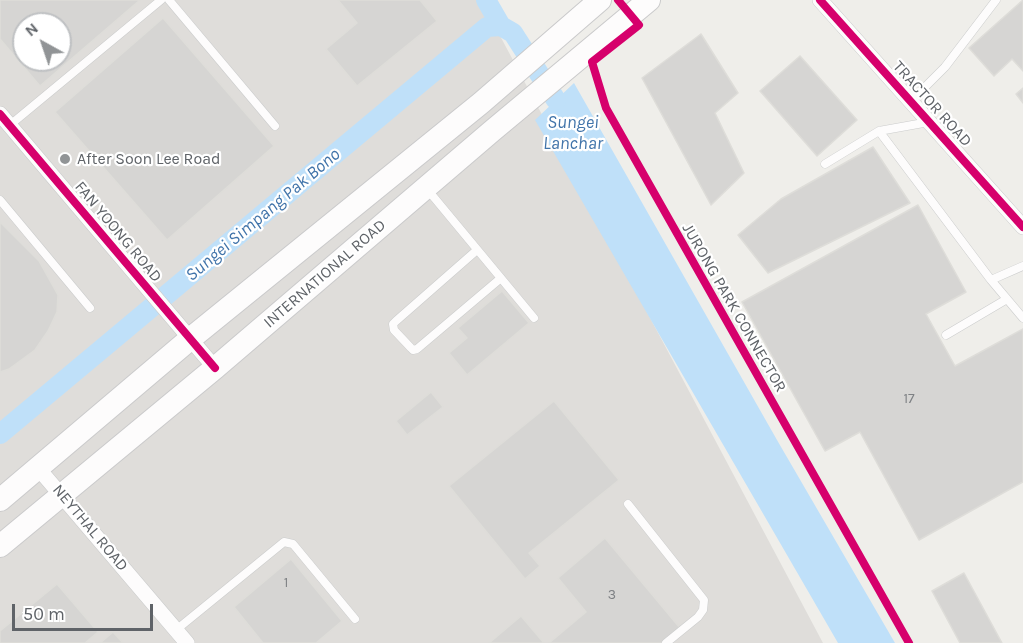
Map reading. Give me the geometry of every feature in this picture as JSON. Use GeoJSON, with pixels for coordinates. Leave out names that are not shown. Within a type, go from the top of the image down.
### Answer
{"type":"FeatureCollection","features":[{"type":"Feature","properties":{"kind":"main road","name":"INTERNATIONAL ROAD"},"geometry":{"type":"LineString","coordinates":[[0,500],[190,339],[481,103],[600,0]]}},
{"type":"Feature","properties":{"kind":"main road","name":"INTERNATIONAL ROAD"},"geometry":{"type":"LineString","coordinates":[[0,546],[215,368],[649,0]]}},
{"type":"Feature","properties":{"kind":"street","name":"TRACTOR ROAD"},"geometry":{"type":"LineString","coordinates":[[820,0],[1023,226]]}},
{"type":"Feature","properties":{"kind":"street","name":"FAN YOONG ROAD"},"geometry":{"type":"LineString","coordinates":[[5,120],[215,368]]}},
{"type":"Feature","properties":{"kind":"street","name":"NEYTHAL ROAD"},"geometry":{"type":"LineString","coordinates":[[38,468],[187,643]]}},
{"type":"Feature","properties":{"kind":"lane"},"geometry":{"type":"LineString","coordinates":[[5,120],[161,0]]}},
{"type":"Feature","properties":{"kind":"lane"},"geometry":{"type":"LineString","coordinates":[[169,0],[274,126]]}},
{"type":"Feature","properties":{"kind":"lane"},"geometry":{"type":"LineString","coordinates":[[911,101],[945,67],[996,0]]}},
{"type":"Feature","properties":{"kind":"lane"},"geometry":{"type":"LineString","coordinates":[[825,165],[879,131],[929,122]]}},
{"type":"Feature","properties":{"kind":"lane"},"geometry":{"type":"LineString","coordinates":[[879,131],[991,280],[1023,318]]}},
{"type":"Feature","properties":{"kind":"lane"},"geometry":{"type":"LineString","coordinates":[[426,188],[534,318]]}},
{"type":"Feature","properties":{"kind":"lane"},"geometry":{"type":"LineString","coordinates":[[0,200],[90,308]]}},
{"type":"Feature","properties":{"kind":"lane"},"geometry":{"type":"LineString","coordinates":[[477,250],[396,321],[393,324],[394,330],[413,350],[417,349],[501,278]]}},
{"type":"Feature","properties":{"kind":"lane"},"geometry":{"type":"LineString","coordinates":[[991,280],[1023,267]]}},
{"type":"Feature","properties":{"kind":"lane"},"geometry":{"type":"LineString","coordinates":[[946,335],[1007,299]]}},
{"type":"Feature","properties":{"kind":"lane"},"geometry":{"type":"LineString","coordinates":[[628,504],[704,600],[705,605],[698,617],[666,643]]}},
{"type":"Feature","properties":{"kind":"lane"},"geometry":{"type":"LineString","coordinates":[[177,630],[284,542],[293,544],[355,619]]}},
{"type":"Feature","properties":{"kind":"shaded area"},"geometry":{"type":"Polygon","coordinates":[[[0,0],[481,0],[823,643],[0,643],[0,0]]]}},
{"type":"Feature","properties":{"kind":"water","name":"Sungei Lanchar"},"geometry":{"type":"Polygon","coordinates":[[[574,83],[895,643],[838,643],[535,120],[574,83]]]}},
{"type":"Feature","properties":{"kind":"building"},"geometry":{"type":"Polygon","coordinates":[[[0,0],[140,0],[72,58],[72,12],[12,12],[12,53],[0,39],[0,0]]]}},
{"type":"Feature","properties":{"kind":"building"},"geometry":{"type":"Polygon","coordinates":[[[338,0],[420,0],[437,21],[357,86],[326,49],[357,23],[338,0]]]}},
{"type":"Feature","properties":{"kind":"building"},"geometry":{"type":"Polygon","coordinates":[[[1023,0],[1023,71],[1012,59],[994,76],[969,48],[1023,0]]]}},
{"type":"Feature","properties":{"kind":"building"},"geometry":{"type":"Polygon","coordinates":[[[163,18],[274,146],[167,240],[55,112],[163,18]]]}},
{"type":"Feature","properties":{"kind":"building"},"geometry":{"type":"Polygon","coordinates":[[[701,34],[738,93],[715,113],[744,173],[711,205],[642,78],[701,34]]]}},
{"type":"Feature","properties":{"kind":"building"},"geometry":{"type":"Polygon","coordinates":[[[800,56],[857,120],[817,156],[760,91],[800,56]]]}},
{"type":"Feature","properties":{"kind":"building"},"geometry":{"type":"Polygon","coordinates":[[[28,72],[56,72],[40,86],[28,72]]]}},
{"type":"Feature","properties":{"kind":"building"},"geometry":{"type":"Polygon","coordinates":[[[1023,88],[1023,103],[1016,94],[1023,88]]]}},
{"type":"Feature","properties":{"kind":"building"},"geometry":{"type":"Polygon","coordinates":[[[873,147],[910,203],[768,273],[738,235],[781,199],[873,147]]]}},
{"type":"Feature","properties":{"kind":"building"},"geometry":{"type":"Polygon","coordinates":[[[918,205],[966,292],[926,314],[955,366],[1023,329],[1023,482],[919,540],[860,432],[825,451],[742,302],[918,205]]]}},
{"type":"Feature","properties":{"kind":"building"},"geometry":{"type":"Polygon","coordinates":[[[0,222],[39,261],[58,295],[57,312],[35,350],[9,369],[0,372],[0,222]]]}},
{"type":"Feature","properties":{"kind":"building"},"geometry":{"type":"Polygon","coordinates":[[[502,291],[529,323],[467,375],[449,353],[467,338],[458,328],[502,291]]]}},
{"type":"Feature","properties":{"kind":"building"},"geometry":{"type":"Polygon","coordinates":[[[431,392],[443,407],[407,435],[396,421],[431,392]]]}},
{"type":"Feature","properties":{"kind":"building"},"geometry":{"type":"Polygon","coordinates":[[[554,401],[619,480],[529,553],[540,566],[525,579],[449,486],[554,401]]]}},
{"type":"Feature","properties":{"kind":"building"},"geometry":{"type":"Polygon","coordinates":[[[605,538],[680,628],[663,643],[549,643],[586,612],[558,578],[605,538]]]}},
{"type":"Feature","properties":{"kind":"building"},"geometry":{"type":"Polygon","coordinates":[[[291,559],[342,621],[316,643],[263,643],[234,607],[291,559]]]}},
{"type":"Feature","properties":{"kind":"building"},"geometry":{"type":"Polygon","coordinates":[[[964,573],[1002,643],[960,643],[932,591],[964,573]]]}},
{"type":"Feature","properties":{"kind":"building"},"geometry":{"type":"Polygon","coordinates":[[[57,584],[98,632],[85,643],[0,643],[0,631],[57,584]]]}},
{"type":"Feature","properties":{"kind":"building"},"geometry":{"type":"Polygon","coordinates":[[[521,616],[544,643],[489,643],[521,616]]]}},
{"type":"Feature","properties":{"kind":"building"},"geometry":{"type":"Polygon","coordinates":[[[113,632],[123,643],[100,643],[113,632]]]}},
{"type":"Feature","properties":{"kind":"waterway","name":"Sungei Lanchar"},"geometry":{"type":"LineString","coordinates":[[486,0],[501,26],[513,33],[556,100]]}},
{"type":"Feature","properties":{"kind":"waterway","name":"Sungei Simpang Pak Bono"},"geometry":{"type":"LineString","coordinates":[[0,434],[487,27],[501,26]]}},
{"type":"Feature","properties":{"kind":"cycle path","name":"JURONG PARK CONNECTOR"},"geometry":{"type":"LineString","coordinates":[[618,0],[639,25],[592,62],[606,108],[909,643]]}},
{"type":"Feature","properties":{"kind":"cycle path"},"geometry":{"type":"LineString","coordinates":[[820,0],[1023,227]]}},
{"type":"Feature","properties":{"kind":"cycle path"},"geometry":{"type":"LineString","coordinates":[[0,114],[215,368]]}},
{"type":"Feature","properties":{"kind":"place","name":"After Soon Lee Road"},"geometry":{"type":"Point","coordinates":[65,159]}}]}
